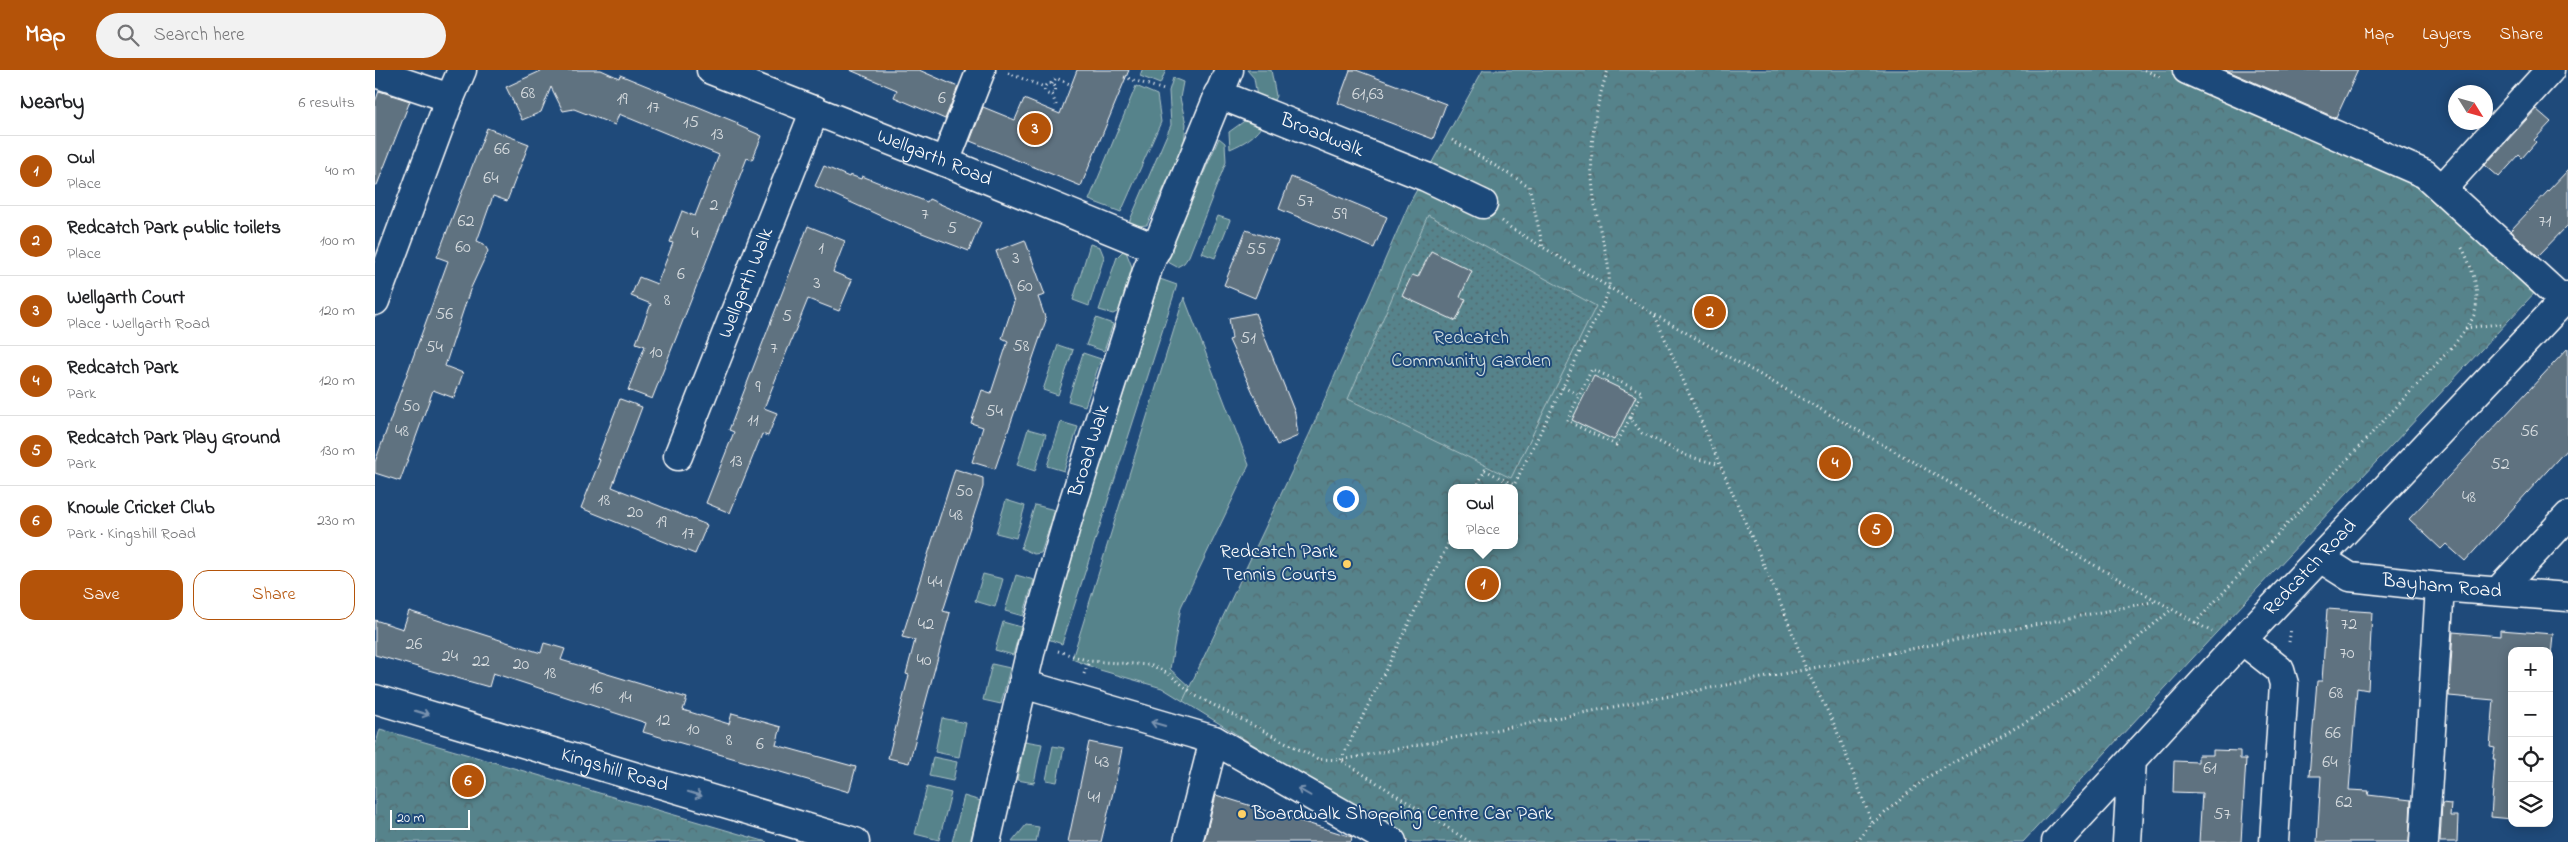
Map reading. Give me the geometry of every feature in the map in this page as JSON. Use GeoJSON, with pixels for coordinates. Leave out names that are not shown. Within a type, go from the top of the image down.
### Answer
{"type":"FeatureCollection","features":[{"type":"Feature","properties":{"kind":"street"},"geometry":{"type":"LineString","coordinates":[[375,301],[462,70]]}},
{"type":"Feature","properties":{"kind":"street","name":"Wellgarth Road"},"geometry":{"type":"LineString","coordinates":[[711,70],[945,162],[1157,249]]}},
{"type":"Feature","properties":{"kind":"street"},"geometry":{"type":"LineString","coordinates":[[945,162],[981,70]]}},
{"type":"Feature","properties":{"kind":"street"},"geometry":{"type":"LineString","coordinates":[[2442,189],[2550,70]]}},
{"type":"Feature","properties":{"kind":"street"},"geometry":{"type":"LineString","coordinates":[[375,73],[450,98]]}},
{"type":"Feature","properties":{"kind":"street"},"geometry":{"type":"LineString","coordinates":[[2178,75],[2425,174],[2566,298]]}},
{"type":"Feature","properties":{"kind":"street","name":"Broadwalk"},"geometry":{"type":"LineString","coordinates":[[1223,82],[1483,204]]}},
{"type":"Feature","properties":{"kind":"street","name":"Broad Walk"},"geometry":{"type":"LineString","coordinates":[[986,842],[1032,645],[1068,520],[1148,268],[1223,82]]}},
{"type":"Feature","properties":{"kind":"street","name":"Wellgarth Walk"},"geometry":{"type":"LineString","coordinates":[[678,456],[815,110]]}},
{"type":"Feature","properties":{"kind":"street","name":"Redcatch Road"},"geometry":{"type":"LineString","coordinates":[[2056,842],[2293,585],[2566,298]]}},
{"type":"Feature","properties":{"kind":"street"},"geometry":{"type":"LineString","coordinates":[[2498,591],[2568,516]]}},
{"type":"Feature","properties":{"kind":"street","name":"Bayham Road"},"geometry":{"type":"LineString","coordinates":[[2320,558],[2350,577],[2440,587],[2568,597]]}},
{"type":"Feature","properties":{"kind":"street"},"geometry":{"type":"LineString","coordinates":[[2424,842],[2440,587]]}},
{"type":"Feature","properties":{"kind":"street"},"geometry":{"type":"LineString","coordinates":[[2242,640],[2280,670],[2284,684],[2274,842]]}},
{"type":"Feature","properties":{"kind":"street"},"geometry":{"type":"LineString","coordinates":[[1023,684],[1214,740],[1392,842]]}},
{"type":"Feature","properties":{"kind":"street","name":"Kingshill Road"},"geometry":{"type":"LineString","coordinates":[[375,699],[855,842]]}},
{"type":"Feature","properties":{"kind":"street"},"geometry":{"type":"LineString","coordinates":[[1188,842],[1214,740]]}},
{"type":"Feature","properties":{"kind":"street"},"geometry":{"type":"LineString","coordinates":[[2127,842],[2132,760]]}},
{"type":"Feature","properties":{"kind":"path"},"geometry":{"type":"LineString","coordinates":[[1000,70],[1045,88],[1047,94],[1052,95],[1057,107]]}},
{"type":"Feature","properties":{"kind":"path"},"geometry":{"type":"LineString","coordinates":[[1478,484],[1485,470],[1514,484],[1563,387],[1609,287],[1606,252],[1597,215],[1590,160],[1594,119],[1607,70]]}},
{"type":"Feature","properties":{"kind":"path"},"geometry":{"type":"LineString","coordinates":[[2145,70],[2178,75]]}},
{"type":"Feature","properties":{"kind":"path"},"geometry":{"type":"LineString","coordinates":[[1124,77],[1164,90]]}},
{"type":"Feature","properties":{"kind":"path"},"geometry":{"type":"LineString","coordinates":[[1052,84],[1055,78],[1072,85]]}},
{"type":"Feature","properties":{"kind":"path"},"geometry":{"type":"LineString","coordinates":[[1045,88],[1047,84],[1052,84]]}},
{"type":"Feature","properties":{"kind":"path"},"geometry":{"type":"LineString","coordinates":[[1052,84],[1055,89],[1052,95]]}},
{"type":"Feature","properties":{"kind":"path"},"geometry":{"type":"LineString","coordinates":[[1452,140],[1529,186],[1543,248]]}},
{"type":"Feature","properties":{"kind":"path"},"geometry":{"type":"LineString","coordinates":[[1483,204],[1511,228],[1655,315],[2157,601],[2222,636],[2242,640]]}},
{"type":"Feature","properties":{"kind":"path"},"geometry":{"type":"LineString","coordinates":[[2195,622],[2453,346],[2475,313],[2476,293],[2468,259],[2459,243]]}},
{"type":"Feature","properties":{"kind":"path"},"geometry":{"type":"LineString","coordinates":[[1655,315],[1718,464],[1784,611],[1806,669],[1835,726],[1872,823]]}},
{"type":"Feature","properties":{"kind":"path"},"geometry":{"type":"LineString","coordinates":[[1592,370],[1642,392],[1630,418],[1616,444],[1567,421],[1592,370]]}},
{"type":"Feature","properties":{"kind":"path"},"geometry":{"type":"LineString","coordinates":[[1563,387],[1579,395]]}},
{"type":"Feature","properties":{"kind":"path"},"geometry":{"type":"LineString","coordinates":[[1630,418],[1642,433],[1687,456],[1718,464]]}},
{"type":"Feature","properties":{"kind":"path"},"geometry":{"type":"LineString","coordinates":[[1341,760],[1448,544]]}},
{"type":"Feature","properties":{"kind":"path"},"geometry":{"type":"LineString","coordinates":[[2284,684],[2293,585]]}},
{"type":"Feature","properties":{"kind":"path"},"geometry":{"type":"LineString","coordinates":[[1032,645],[1089,661],[1151,665],[1169,674],[1196,696],[1318,759],[1341,760],[2157,601]]}},
{"type":"Feature","properties":{"kind":"path"},"geometry":{"type":"LineString","coordinates":[[1857,842],[1872,823],[1926,778],[2033,718],[2075,691],[2172,609]]}},
{"type":"Feature","properties":{"kind":"path"},"geometry":{"type":"LineString","coordinates":[[1341,760],[1470,842]]}},
{"type":"Feature","properties":{"kind":"green space"},"geometry":{"type":"Polygon","coordinates":[[[1142,70],[1166,70],[1160,84],[1140,76],[1142,70]]]}},
{"type":"Feature","properties":{"kind":"green space"},"geometry":{"type":"Polygon","coordinates":[[[1247,70],[1271,70],[1276,96],[1272,104],[1257,97],[1254,78],[1247,70]]]}},
{"type":"Feature","properties":{"kind":"green space"},"geometry":{"type":"Polygon","coordinates":[[[1483,70],[2176,70],[2421,179],[2539,288],[2023,842],[1410,842],[1183,701],[1310,433],[1409,204],[1483,70]]]}},
{"type":"Feature","properties":{"kind":"green space"},"geometry":{"type":"Polygon","coordinates":[[[1173,78],[1183,82],[1180,98],[1186,124],[1184,144],[1147,225],[1127,227],[1171,125],[1169,91],[1173,78]]]}},
{"type":"Feature","properties":{"kind":"green space"},"geometry":{"type":"Polygon","coordinates":[[[1136,86],[1157,95],[1161,122],[1121,212],[1089,200],[1136,86]]]}},
{"type":"Feature","properties":{"kind":"green space"},"geometry":{"type":"Polygon","coordinates":[[[1250,117],[1264,122],[1250,138],[1230,149],[1229,132],[1250,117]]]}},
{"type":"Feature","properties":{"kind":"green space"},"geometry":{"type":"Polygon","coordinates":[[[1219,138],[1225,143],[1226,162],[1189,256],[1184,263],[1177,267],[1166,261],[1219,138]]]}},
{"type":"Feature","properties":{"kind":"green space","name":"Redcatch Community Garden"},"geometry":{"type":"Polygon","coordinates":[[[1428,215],[1596,306],[1511,478],[1348,399],[1428,215]]]}},
{"type":"Feature","properties":{"kind":"green space"},"geometry":{"type":"Polygon","coordinates":[[[1218,216],[1230,220],[1215,258],[1202,253],[1218,216]]]}},
{"type":"Feature","properties":{"kind":"green space"},"geometry":{"type":"Polygon","coordinates":[[[1090,244],[1100,247],[1104,257],[1089,306],[1073,300],[1090,244]]]}},
{"type":"Feature","properties":{"kind":"green space"},"geometry":{"type":"Polygon","coordinates":[[[1125,249],[1132,267],[1119,311],[1113,314],[1099,310],[1117,257],[1125,249]]]}},
{"type":"Feature","properties":{"kind":"green space"},"geometry":{"type":"Polygon","coordinates":[[[1160,279],[1177,285],[1062,644],[1045,638],[1160,279]]]}},
{"type":"Feature","properties":{"kind":"green space"},"geometry":{"type":"Polygon","coordinates":[[[1184,297],[1249,465],[1181,607],[1170,669],[1190,687],[1183,701],[1162,688],[1100,670],[1072,659],[1184,297]]]}},
{"type":"Feature","properties":{"kind":"green space"},"geometry":{"type":"Polygon","coordinates":[[[1096,318],[1113,324],[1104,351],[1086,345],[1096,318]]]}},
{"type":"Feature","properties":{"kind":"green space"},"geometry":{"type":"Polygon","coordinates":[[[1058,345],[1073,350],[1058,395],[1043,390],[1058,345]]]}},
{"type":"Feature","properties":{"kind":"green space"},"geometry":{"type":"Polygon","coordinates":[[[1083,353],[1101,359],[1085,406],[1068,401],[1083,353]]]}},
{"type":"Feature","properties":{"kind":"green space"},"geometry":{"type":"Polygon","coordinates":[[[1061,422],[1078,427],[1064,471],[1047,466],[1061,422]]]}},
{"type":"Feature","properties":{"kind":"green space"},"geometry":{"type":"Polygon","coordinates":[[[1028,429],[1046,434],[1035,471],[1017,465],[1028,429]]]}},
{"type":"Feature","properties":{"kind":"green space"},"geometry":{"type":"Polygon","coordinates":[[[1006,500],[1025,506],[1016,538],[996,533],[1006,500]]]}},
{"type":"Feature","properties":{"kind":"green space"},"geometry":{"type":"Polygon","coordinates":[[[1035,505],[1055,510],[1041,553],[1034,554],[1021,548],[1035,505]]]}},
{"type":"Feature","properties":{"kind":"green space"},"geometry":{"type":"Polygon","coordinates":[[[983,574],[1003,579],[995,607],[975,601],[983,574]]]}},
{"type":"Feature","properties":{"kind":"green space"},"geometry":{"type":"Polygon","coordinates":[[[1016,575],[1034,580],[1023,616],[1005,611],[1016,575]]]}},
{"type":"Feature","properties":{"kind":"green space"},"geometry":{"type":"Polygon","coordinates":[[[1003,622],[1021,627],[1013,655],[995,650],[1003,622]]]}},
{"type":"Feature","properties":{"kind":"green space"},"geometry":{"type":"Polygon","coordinates":[[[992,664],[1010,668],[1001,704],[983,700],[992,664]]]}},
{"type":"Feature","properties":{"kind":"green space"},"geometry":{"type":"Polygon","coordinates":[[[942,718],[966,723],[959,757],[935,752],[942,718]]]}},
{"type":"Feature","properties":{"kind":"green space"},"geometry":{"type":"Polygon","coordinates":[[[380,729],[767,842],[375,842],[375,747],[380,729]]]}},
{"type":"Feature","properties":{"kind":"green space"},"geometry":{"type":"Polygon","coordinates":[[[1025,741],[1042,744],[1034,783],[1017,780],[1025,741]]]}},
{"type":"Feature","properties":{"kind":"green space"},"geometry":{"type":"Polygon","coordinates":[[[1053,746],[1064,748],[1057,782],[1046,780],[1053,746]]]}},
{"type":"Feature","properties":{"kind":"green space"},"geometry":{"type":"Polygon","coordinates":[[[933,757],[957,762],[953,781],[929,776],[933,757]]]}},
{"type":"Feature","properties":{"kind":"green space"},"geometry":{"type":"Polygon","coordinates":[[[927,787],[951,793],[939,840],[915,834],[927,787]]]}},
{"type":"Feature","properties":{"kind":"green space"},"geometry":{"type":"Polygon","coordinates":[[[964,796],[981,801],[970,842],[952,842],[964,796]]]}},
{"type":"Feature","properties":{"kind":"green space"},"geometry":{"type":"Polygon","coordinates":[[[1026,825],[1039,827],[1036,842],[1012,842],[1026,825]]]}},
{"type":"Feature","properties":{"kind":"building"},"geometry":{"type":"Polygon","coordinates":[[[543,70],[601,70],[619,78],[620,75],[738,123],[737,125],[762,136],[752,160],[747,158],[652,399],[628,390],[645,346],[636,343],[651,304],[631,296],[639,277],[657,284],[673,243],[670,242],[682,211],[695,216],[719,155],[619,114],[615,125],[574,109],[563,111],[551,87],[541,112],[522,120],[506,87],[543,70]]]}},
{"type":"Feature","properties":{"kind":"building"},"geometry":{"type":"Polygon","coordinates":[[[850,70],[919,70],[958,87],[945,119],[894,97],[897,90],[850,70]]]}},
{"type":"Feature","properties":{"kind":"building"},"geometry":{"type":"Polygon","coordinates":[[[1077,70],[1129,70],[1081,186],[970,141],[983,107],[1015,120],[1024,99],[1060,114],[1077,70]]]}},
{"type":"Feature","properties":{"kind":"building"},"geometry":{"type":"Polygon","coordinates":[[[1350,70],[1356,70],[1446,104],[1433,139],[1338,103],[1350,70]]]}},
{"type":"Feature","properties":{"kind":"building"},"geometry":{"type":"Polygon","coordinates":[[[2226,70],[2358,70],[2336,118],[2226,70]]]}},
{"type":"Feature","properties":{"kind":"building"},"geometry":{"type":"Polygon","coordinates":[[[379,91],[410,101],[377,185],[375,185],[375,102],[379,91]]]}},
{"type":"Feature","properties":{"kind":"building"},"geometry":{"type":"Polygon","coordinates":[[[2536,109],[2551,122],[2534,140],[2536,142],[2522,158],[2519,155],[2499,177],[2485,165],[2536,109]]]}},
{"type":"Feature","properties":{"kind":"building"},"geometry":{"type":"Polygon","coordinates":[[[487,128],[529,144],[507,201],[493,196],[477,241],[484,244],[488,251],[470,290],[445,366],[463,373],[454,398],[433,390],[400,481],[375,473],[375,462],[448,261],[437,257],[487,128]]]}},
{"type":"Feature","properties":{"kind":"building"},"geometry":{"type":"Polygon","coordinates":[[[824,166],[849,177],[850,175],[861,179],[862,176],[927,202],[929,199],[981,222],[969,251],[896,223],[815,186],[824,166]]]}},
{"type":"Feature","properties":{"kind":"building"},"geometry":{"type":"Polygon","coordinates":[[[2568,170],[2568,225],[2538,256],[2510,231],[2568,170]]]}},
{"type":"Feature","properties":{"kind":"building"},"geometry":{"type":"Polygon","coordinates":[[[1291,177],[1387,217],[1374,248],[1279,209],[1291,177]]]}},
{"type":"Feature","properties":{"kind":"building"},"geometry":{"type":"Polygon","coordinates":[[[808,226],[845,241],[833,272],[852,280],[839,311],[808,299],[764,408],[777,413],[768,436],[762,434],[730,513],[706,503],[734,432],[729,430],[808,226]]]}},
{"type":"Feature","properties":{"kind":"building"},"geometry":{"type":"Polygon","coordinates":[[[1246,230],[1278,241],[1255,298],[1224,285],[1246,230]]]}},
{"type":"Feature","properties":{"kind":"building"},"geometry":{"type":"Polygon","coordinates":[[[1025,240],[1045,295],[1038,297],[1046,320],[995,469],[972,462],[983,427],[971,423],[982,390],[991,393],[1008,341],[1002,338],[1014,302],[996,251],[1025,240]]]}},
{"type":"Feature","properties":{"kind":"building"},"geometry":{"type":"Polygon","coordinates":[[[1431,251],[1472,271],[1460,297],[1466,299],[1456,321],[1402,296],[1412,275],[1418,277],[1431,251]]]}},
{"type":"Feature","properties":{"kind":"building"},"geometry":{"type":"Polygon","coordinates":[[[1255,313],[1295,413],[1298,436],[1277,445],[1229,340],[1232,339],[1229,318],[1255,313]]]}},
{"type":"Feature","properties":{"kind":"building"},"geometry":{"type":"Polygon","coordinates":[[[2568,348],[2568,448],[2465,561],[2446,544],[2441,549],[2409,519],[2568,348]]]}},
{"type":"Feature","properties":{"kind":"building"},"geometry":{"type":"Polygon","coordinates":[[[1594,376],[1636,396],[1614,440],[1572,420],[1594,376]]]}},
{"type":"Feature","properties":{"kind":"building"},"geometry":{"type":"Polygon","coordinates":[[[620,399],[642,407],[612,487],[707,525],[695,554],[581,508],[600,460],[597,459],[620,399]]]}},
{"type":"Feature","properties":{"kind":"building"},"geometry":{"type":"Polygon","coordinates":[[[955,469],[983,478],[983,487],[943,611],[950,613],[909,763],[888,758],[909,675],[906,674],[915,640],[902,637],[955,469]]]}},
{"type":"Feature","properties":{"kind":"building"},"geometry":{"type":"Polygon","coordinates":[[[2327,609],[2372,612],[2368,690],[2357,688],[2349,790],[2369,791],[2368,795],[2411,800],[2409,842],[2317,842],[2321,776],[2309,776],[2317,681],[2322,681],[2327,609]]]}},
{"type":"Feature","properties":{"kind":"building"},"geometry":{"type":"Polygon","coordinates":[[[409,611],[541,653],[544,643],[565,649],[561,660],[687,698],[683,710],[729,724],[732,713],[781,727],[776,745],[856,767],[849,792],[643,732],[646,723],[493,673],[489,687],[375,655],[375,620],[403,629],[409,611]]]}},
{"type":"Feature","properties":{"kind":"building"},"geometry":{"type":"Polygon","coordinates":[[[2500,630],[2553,634],[2552,647],[2508,647],[2508,819],[2491,817],[2495,748],[2490,747],[2494,700],[2449,696],[2453,632],[2500,636],[2500,630]]]}},
{"type":"Feature","properties":{"kind":"building"},"geometry":{"type":"Polygon","coordinates":[[[1089,742],[1122,749],[1115,784],[1101,842],[1068,842],[1089,742]]]}},
{"type":"Feature","properties":{"kind":"building"},"geometry":{"type":"Polygon","coordinates":[[[2213,750],[2240,751],[2240,759],[2246,759],[2241,842],[2199,842],[2202,793],[2173,792],[2174,761],[2198,762],[2198,755],[2213,755],[2213,750]]]}},
{"type":"Feature","properties":{"kind":"building","name":"Boardwalk Shopping Centre Car Park"},"geometry":{"type":"Polygon","coordinates":[[[1216,795],[1352,837],[1351,842],[1204,842],[1216,795]]]}},
{"type":"Feature","properties":{"kind":"building"},"geometry":{"type":"Polygon","coordinates":[[[2442,803],[2451,804],[2450,816],[2458,816],[2457,842],[2440,842],[2442,803]]]}},
{"type":"Feature","properties":{"kind":"place","name":"Wellgarth Court"},"geometry":{"type":"Point","coordinates":[1035,129]}},
{"type":"Feature","properties":{"kind":"place","name":"Redcatch Park public toilets"},"geometry":{"type":"Point","coordinates":[1710,312]}},
{"type":"Feature","properties":{"kind":"place","name":"Redcatch Park"},"geometry":{"type":"Point","coordinates":[1835,463]}},
{"type":"Feature","properties":{"kind":"place","name":"Redcatch Park Play Ground"},"geometry":{"type":"Point","coordinates":[1876,530]}},
{"type":"Feature","properties":{"kind":"place","name":"Redcatch Park Tennis Courts"},"geometry":{"type":"Point","coordinates":[1347,564]}},
{"type":"Feature","properties":{"kind":"place","name":"Owl"},"geometry":{"type":"Point","coordinates":[1483,584]}},
{"type":"Feature","properties":{"kind":"place","name":"Knowle Cricket Club"},"geometry":{"type":"Point","coordinates":[468,781]}},
{"type":"Feature","properties":{"kind":"place","name":"Boardwalk Shopping Centre Car Park"},"geometry":{"type":"Point","coordinates":[1242,814]}}]}
